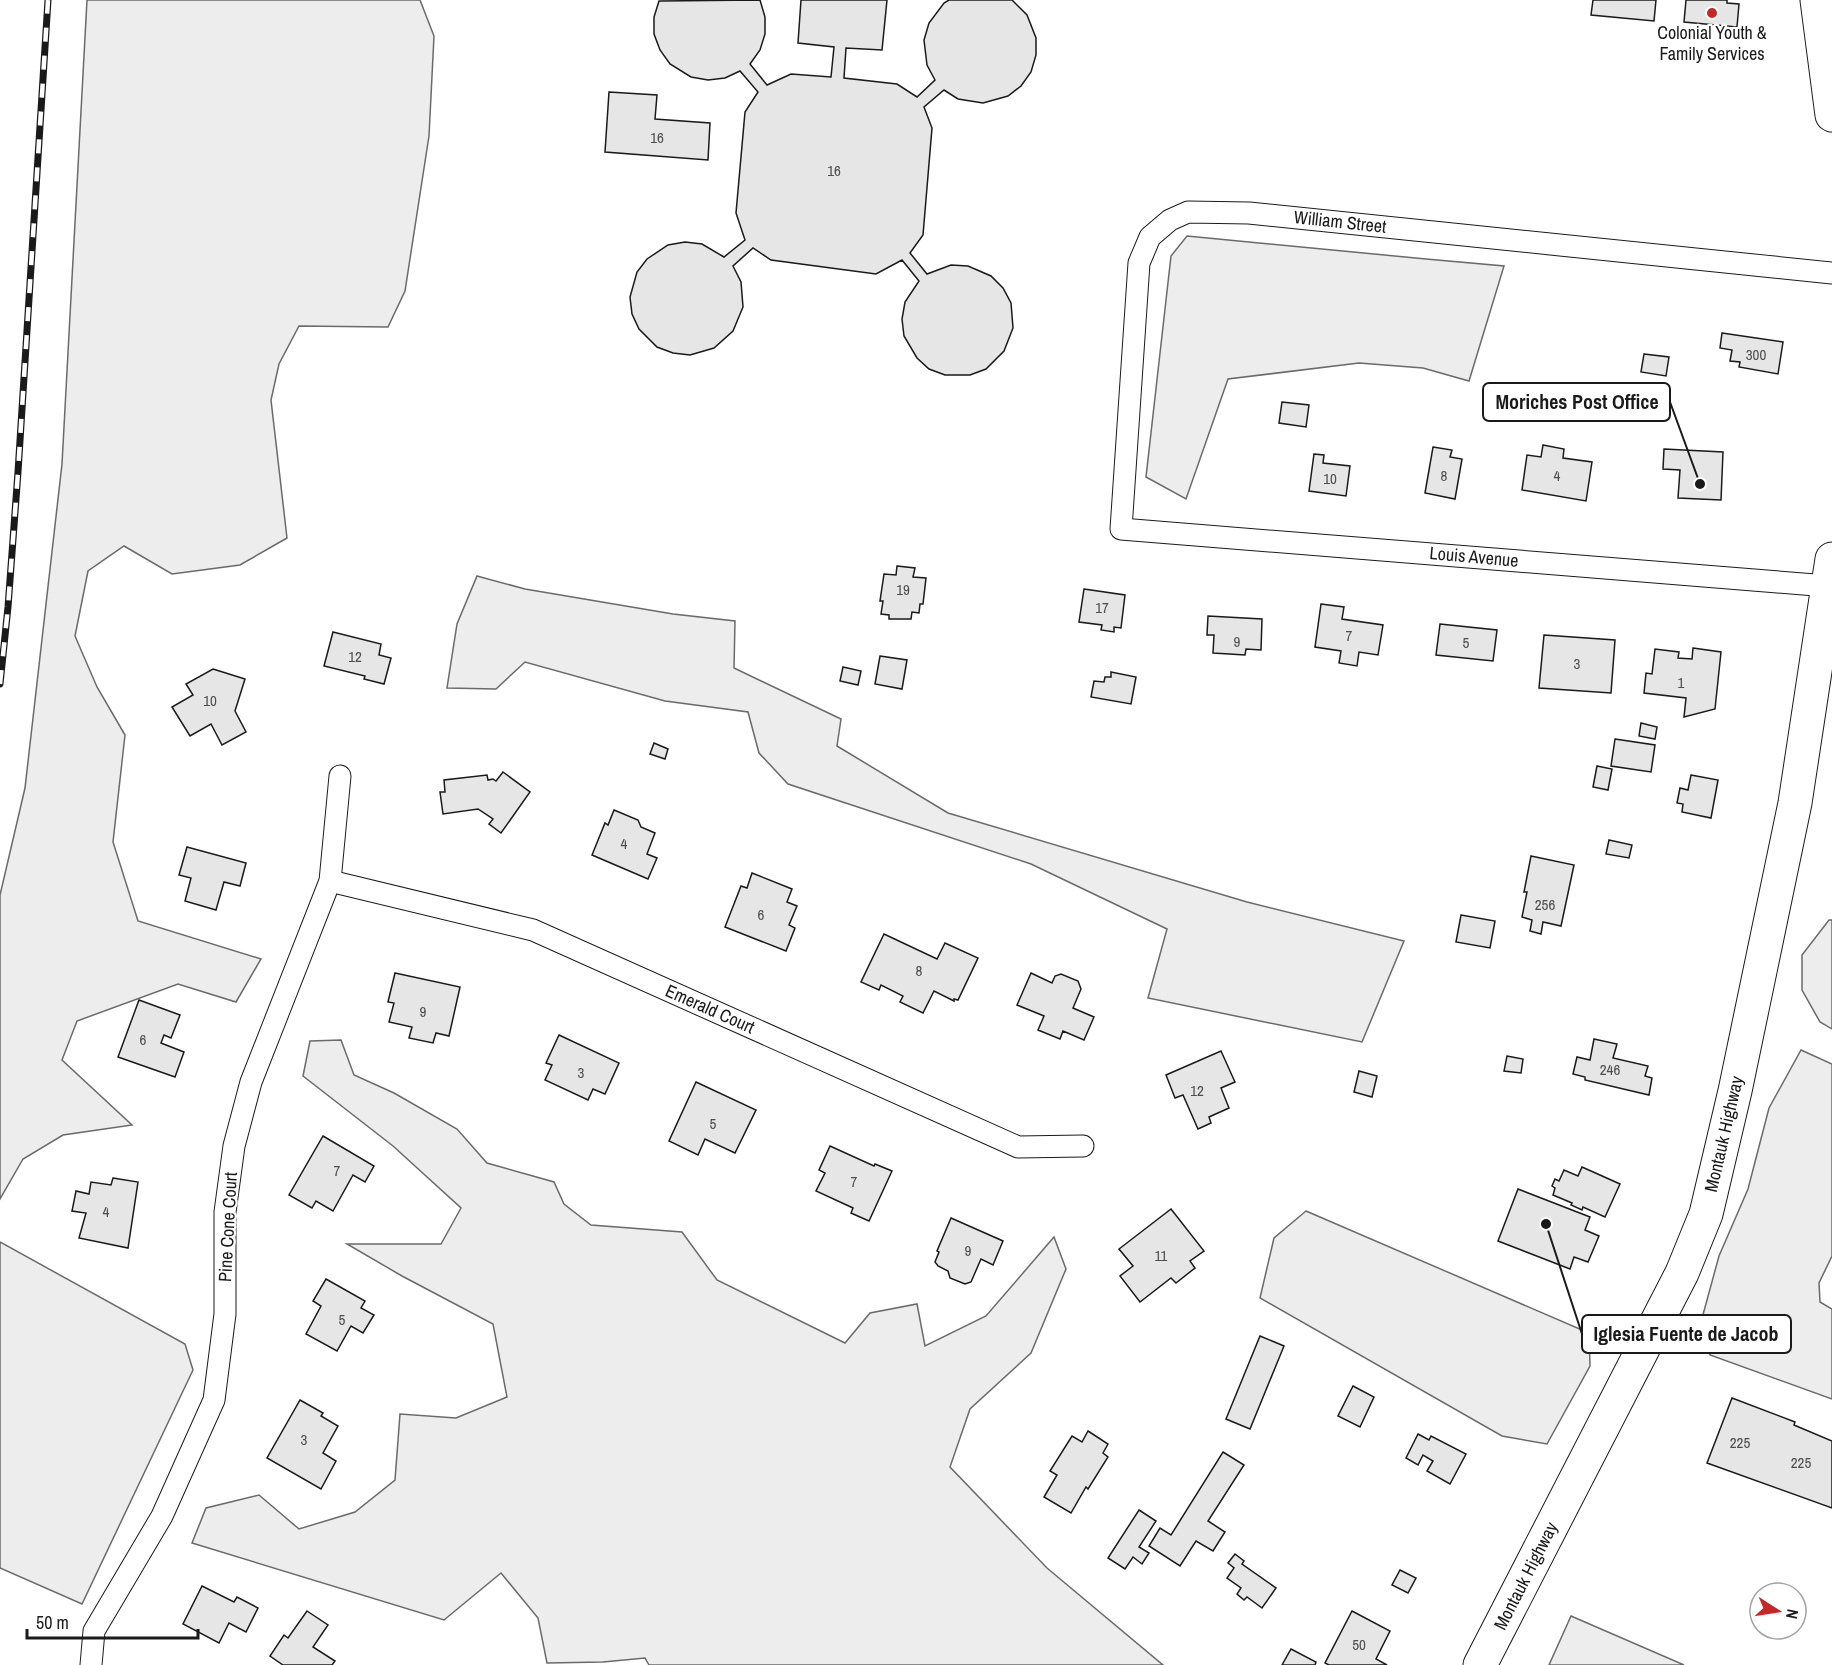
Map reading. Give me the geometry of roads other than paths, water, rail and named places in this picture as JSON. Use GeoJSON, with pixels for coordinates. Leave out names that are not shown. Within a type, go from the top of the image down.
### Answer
{"type":"FeatureCollection","features":[{"type":"Feature","properties":{"kind":"main road"},"geometry":{"type":"LineString","coordinates":[[1816,0],[1832,115]]}},
{"type":"Feature","properties":{"kind":"main road","name":"Montauk Highway"},"geometry":{"type":"LineString","coordinates":[[1480,1665],[1682,1273],[1706,1214],[1735,1091],[1795,803],[1830,572]]}},
{"type":"Feature","properties":{"kind":"street","name":"William Street"},"geometry":{"type":"LineString","coordinates":[[1121,529],[1139,263],[1150,237],[1170,219],[1188,212],[1249,213],[1832,273]]}},
{"type":"Feature","properties":{"kind":"street","name":"Louis Avenue"},"geometry":{"type":"LineString","coordinates":[[1121,529],[1830,572]]}},
{"type":"Feature","properties":{"kind":"street","name":"Pine Cone Court"},"geometry":{"type":"LineString","coordinates":[[91,1665],[94,1631],[162,1516],[214,1400],[225,1314],[225,1212],[234,1146],[251,1082],[330,881],[340,776]]}},
{"type":"Feature","properties":{"kind":"street","name":"Emerald Court"},"geometry":{"type":"LineString","coordinates":[[330,881],[533,930],[1018,1147],[1083,1146]]}},
{"type":"Feature","properties":{"kind":"railway"},"geometry":{"type":"LineString","coordinates":[[0,684],[18,472],[48,0]]}},
{"type":"Feature","properties":{"kind":"place","name":"Colonial Youth & Family Services"},"geometry":{"type":"Point","coordinates":[1712,13]}},
{"type":"Feature","properties":{"kind":"place","name":"Moriches Post Office"},"geometry":{"type":"Point","coordinates":[1700,484]}},
{"type":"Feature","properties":{"kind":"place","name":"Iglesia Fuente de Jacob"},"geometry":{"type":"Point","coordinates":[1546,1224]}}]}
